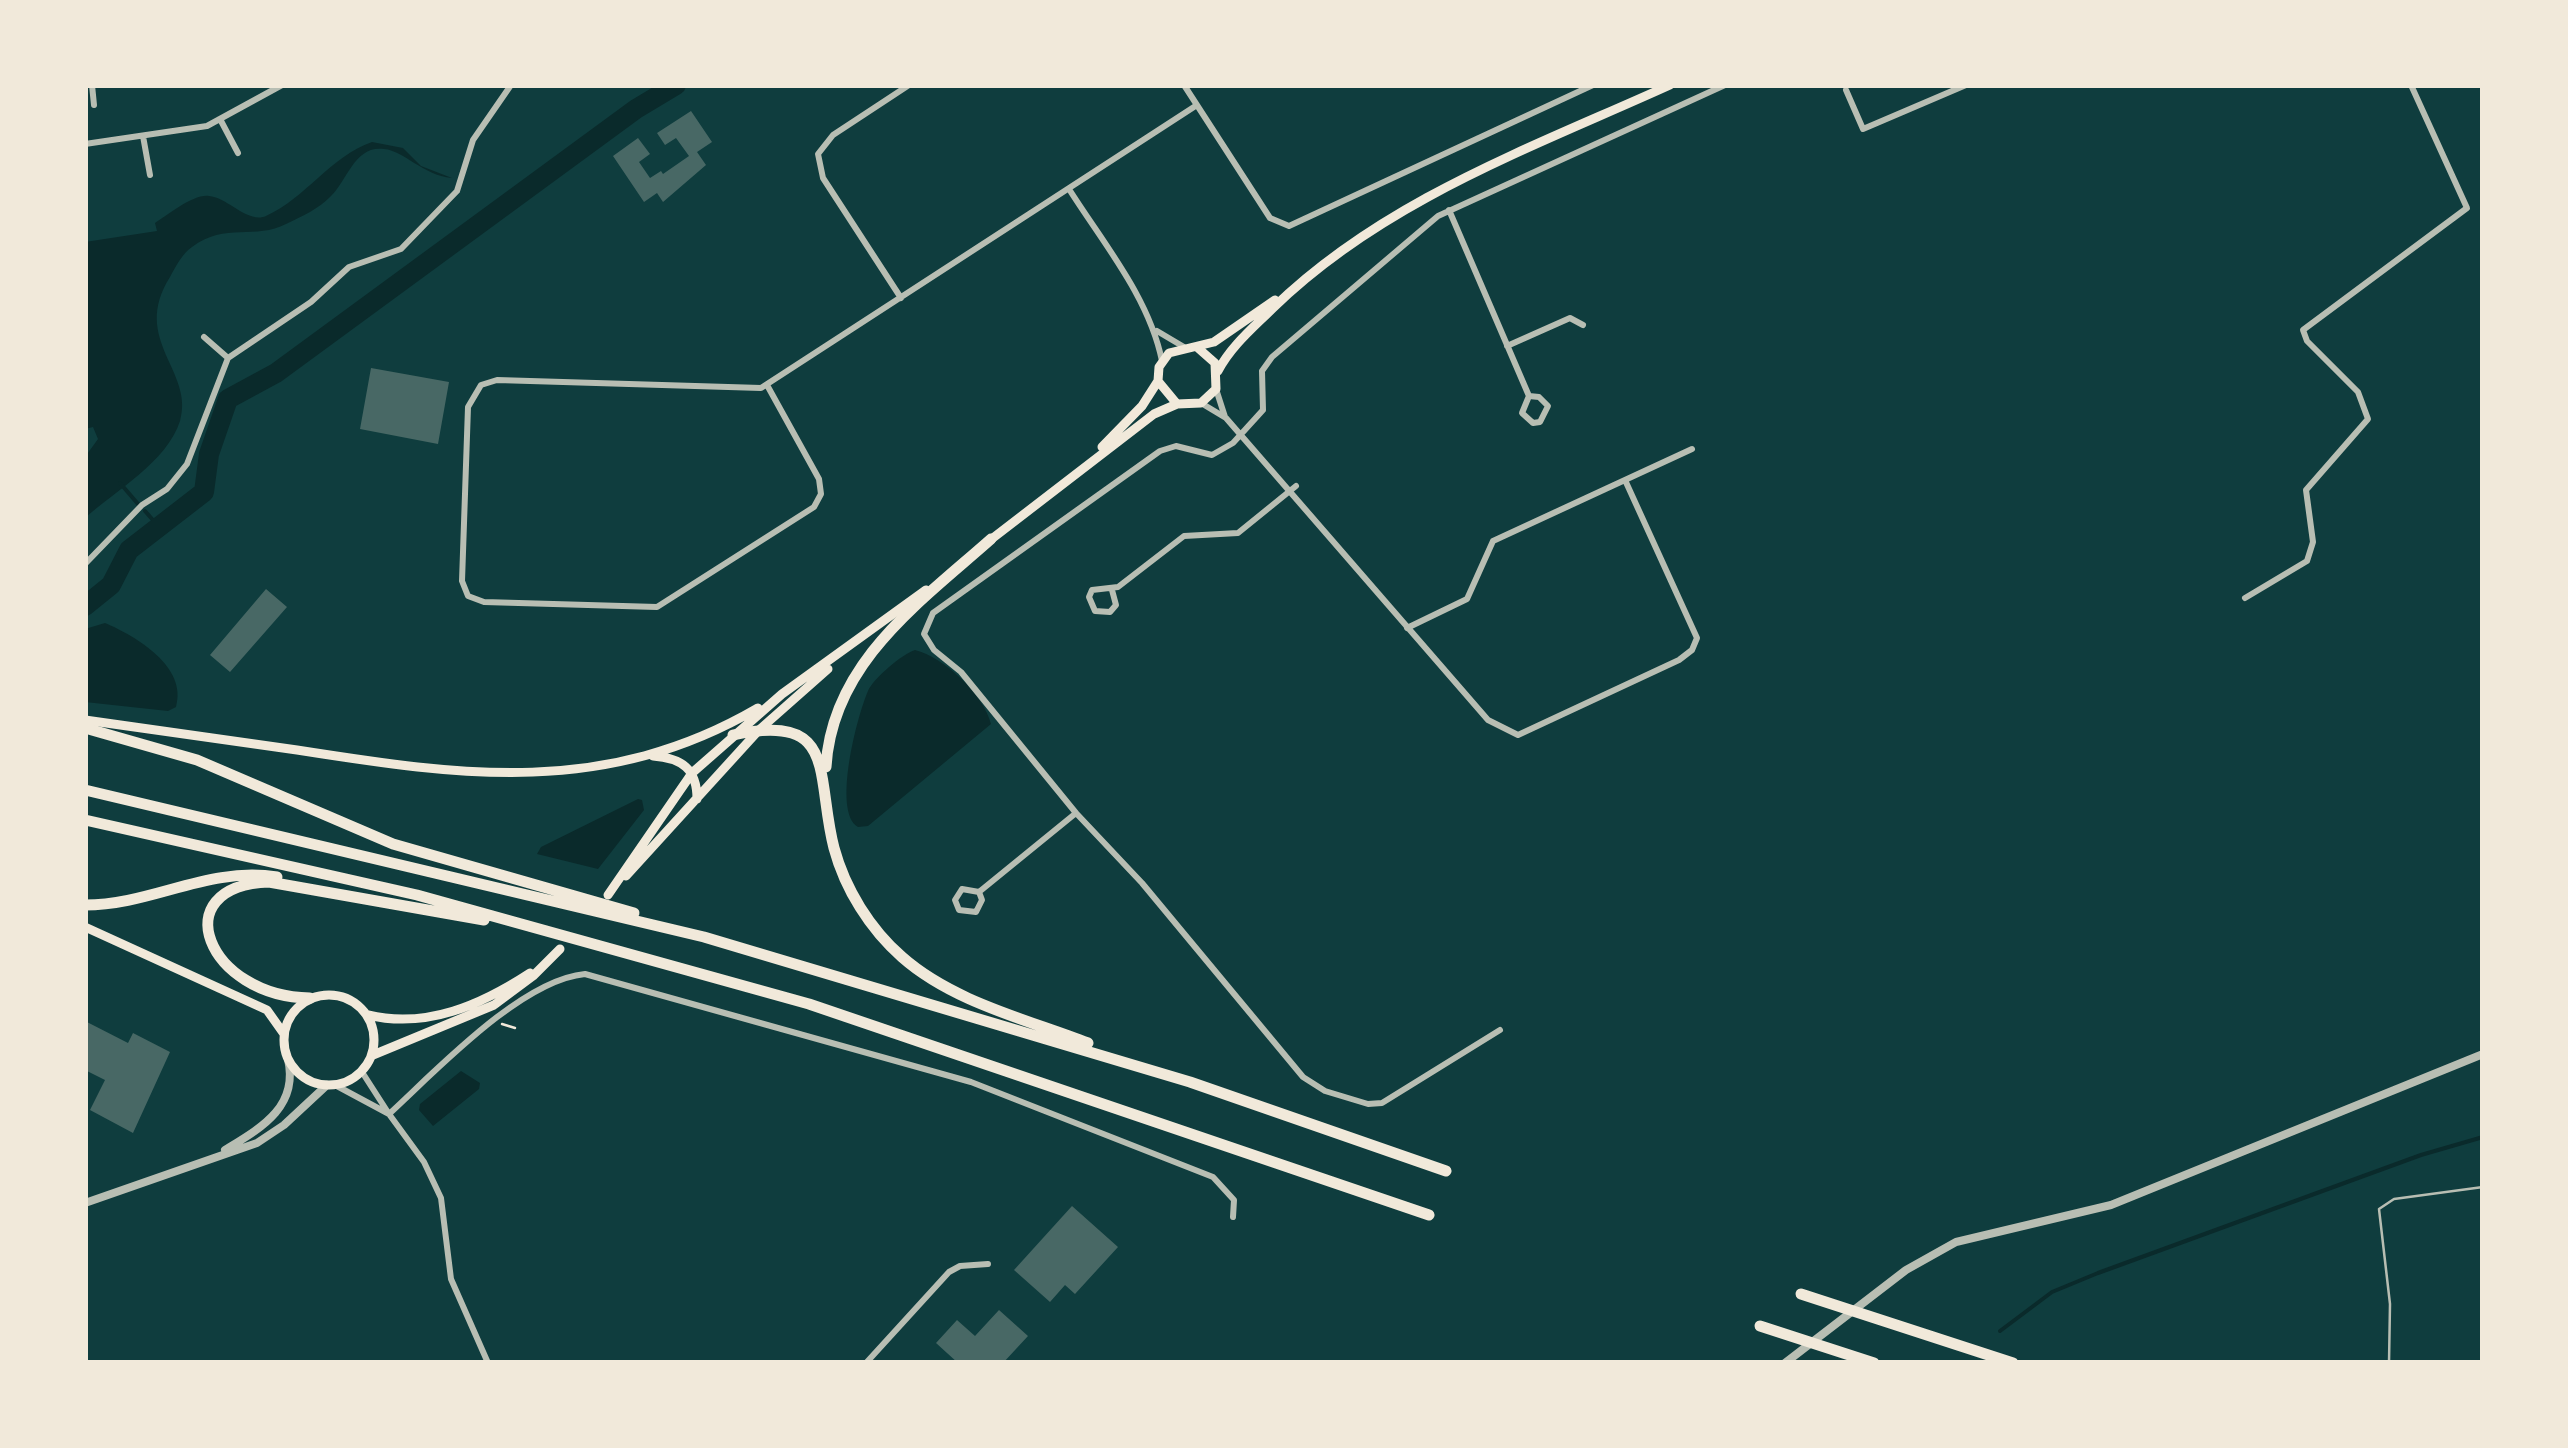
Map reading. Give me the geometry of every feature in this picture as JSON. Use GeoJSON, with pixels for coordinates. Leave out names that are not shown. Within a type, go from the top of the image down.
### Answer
{"type":"FeatureCollection","features":[{"type":"Feature","properties":{"kind":"highway"},"geometry":{"type":"LineString","coordinates":[[825,786],[834,726],[847,689],[864,660],[902,618],[991,539]]}},
{"type":"Feature","properties":{"kind":"highway"},"geometry":{"type":"LineString","coordinates":[[85,728],[197,760],[393,844],[1190,1082]]}},
{"type":"Feature","properties":{"kind":"highway"},"geometry":{"type":"LineString","coordinates":[[732,735],[786,729],[806,739],[820,754],[827,816],[843,874],[867,918],[900,956],[962,995],[1190,1082],[1446,1171]]}},
{"type":"Feature","properties":{"kind":"highway"},"geometry":{"type":"LineString","coordinates":[[85,790],[704,937]]}},
{"type":"Feature","properties":{"kind":"highway"},"geometry":{"type":"LineString","coordinates":[[85,820],[417,895],[578,938],[937,1045],[1429,1215]]}},
{"type":"Feature","properties":{"kind":"highway"},"geometry":{"type":"LineString","coordinates":[[85,906],[125,902],[198,880],[246,874],[294,879],[418,908]]}},
{"type":"Feature","properties":{"kind":"highway"},"geometry":{"type":"LineString","coordinates":[[310,998],[264,991],[218,960],[208,933],[214,908],[224,896],[245,884],[268,882],[578,938]]}},
{"type":"Feature","properties":{"kind":"highway"},"geometry":{"type":"LineString","coordinates":[[1801,1294],[2012,1363]]}},
{"type":"Feature","properties":{"kind":"highway"},"geometry":{"type":"LineString","coordinates":[[1760,1326],[1874,1363]]}},
{"type":"Feature","properties":{"kind":"main road"},"geometry":{"type":"LineString","coordinates":[[880,625],[759,730],[608,895],[692,772],[732,735],[1154,414],[1177,404],[1201,404],[1216,389],[1218,371],[1228,352],[1294,288],[1353,240],[1417,200],[1670,85]]}},
{"type":"Feature","properties":{"kind":"main road"},"geometry":{"type":"LineString","coordinates":[[1077,471],[1126,424],[1158,381],[1162,361],[1184,347],[1198,348],[1214,342],[1294,288]]}},
{"type":"Feature","properties":{"kind":"main road"},"geometry":{"type":"LineString","coordinates":[[1198,348],[1211,356],[1218,371]]}},
{"type":"Feature","properties":{"kind":"main road"},"geometry":{"type":"LineString","coordinates":[[1158,381],[1162,391],[1177,404]]}},
{"type":"Feature","properties":{"kind":"main road"},"geometry":{"type":"LineString","coordinates":[[85,720],[480,774],[573,772],[648,756],[712,732],[782,694]]}},
{"type":"Feature","properties":{"kind":"main road"},"geometry":{"type":"LineString","coordinates":[[648,756],[676,759],[692,772],[697,799]]}},
{"type":"Feature","properties":{"kind":"main road"},"geometry":{"type":"LineString","coordinates":[[85,927],[266,1010],[284,1034],[288,1059],[304,1078],[331,1085],[362,1072],[375,1041],[368,1015]]}},
{"type":"Feature","properties":{"kind":"main road"},"geometry":{"type":"LineString","coordinates":[[372,1055],[494,1005],[560,949]]}},
{"type":"Feature","properties":{"kind":"main road"},"geometry":{"type":"LineString","coordinates":[[284,1034],[293,1013],[310,998],[348,998],[368,1015],[407,1020],[445,1014],[490,997],[548,960]]}},
{"type":"Feature","properties":{"kind":"street"},"geometry":{"type":"LineString","coordinates":[[92,85],[94,104]]}},
{"type":"Feature","properties":{"kind":"street"},"geometry":{"type":"LineString","coordinates":[[85,144],[206,126],[282,85]]}},
{"type":"Feature","properties":{"kind":"street"},"geometry":{"type":"LineString","coordinates":[[85,564],[142,505],[167,489],[187,464],[228,358],[311,302],[349,267],[401,248],[413,239],[457,191],[473,140],[512,85]]}},
{"type":"Feature","properties":{"kind":"street"},"geometry":{"type":"LineString","coordinates":[[902,298],[823,178],[818,154],[833,135],[908,85]]}},
{"type":"Feature","properties":{"kind":"street"},"geometry":{"type":"LineString","coordinates":[[1184,85],[1270,218],[1289,226],[1303,223],[1592,85]]}},
{"type":"Feature","properties":{"kind":"street"},"geometry":{"type":"LineString","coordinates":[[1500,1030],[1394,1096],[1368,1104],[1325,1091],[1303,1077],[1076,813],[961,672],[928,644],[924,634],[927,621],[1160,451],[1176,446],[1212,455],[1241,436],[1263,410],[1262,372],[1272,357],[1430,221],[1725,85]]}},
{"type":"Feature","properties":{"kind":"street"},"geometry":{"type":"LineString","coordinates":[[1942,85],[1946,94]]}},
{"type":"Feature","properties":{"kind":"street"},"geometry":{"type":"LineString","coordinates":[[1846,90],[1862,128],[1966,85]]}},
{"type":"Feature","properties":{"kind":"street"},"geometry":{"type":"LineString","coordinates":[[2245,598],[2307,561],[2313,542],[2306,490],[2368,419],[2358,392],[2307,341],[2303,330],[2467,208],[2411,85]]}},
{"type":"Feature","properties":{"kind":"street"},"geometry":{"type":"LineString","coordinates":[[766,385],[819,478],[821,494],[814,507],[657,607],[484,602],[468,596],[462,580],[468,407],[481,386],[496,380],[752,388],[766,385],[1196,105]]}},
{"type":"Feature","properties":{"kind":"street"},"geometry":{"type":"LineString","coordinates":[[220,119],[238,153]]}},
{"type":"Feature","properties":{"kind":"street"},"geometry":{"type":"LineString","coordinates":[[144,136],[150,175]]}},
{"type":"Feature","properties":{"kind":"street"},"geometry":{"type":"LineString","coordinates":[[1068,189],[1156,330],[1162,361]]}},
{"type":"Feature","properties":{"kind":"street"},"geometry":{"type":"LineString","coordinates":[[1449,210],[1529,396],[1522,413],[1526,420],[1540,422],[1548,406],[1544,400],[1529,396]]}},
{"type":"Feature","properties":{"kind":"street"},"geometry":{"type":"LineString","coordinates":[[1507,346],[1570,318],[1583,325]]}},
{"type":"Feature","properties":{"kind":"street"},"geometry":{"type":"LineString","coordinates":[[1156,330],[1184,347]]}},
{"type":"Feature","properties":{"kind":"street"},"geometry":{"type":"LineString","coordinates":[[204,337],[228,358]]}},
{"type":"Feature","properties":{"kind":"street"},"geometry":{"type":"LineString","coordinates":[[1216,389],[1226,418],[1292,488],[1407,628],[1488,720],[1518,735],[1679,660],[1692,650],[1697,638],[1625,480]]}},
{"type":"Feature","properties":{"kind":"street"},"geometry":{"type":"LineString","coordinates":[[1201,404],[1226,418]]}},
{"type":"Feature","properties":{"kind":"street"},"geometry":{"type":"LineString","coordinates":[[1407,628],[1467,599],[1493,541],[1692,449]]}},
{"type":"Feature","properties":{"kind":"street"},"geometry":{"type":"LineString","coordinates":[[1112,590],[1184,536],[1238,534],[1292,488]]}},
{"type":"Feature","properties":{"kind":"street"},"geometry":{"type":"LineString","coordinates":[[1100,586],[1112,590],[1116,605],[1110,612],[1096,612],[1090,606],[1092,590],[1100,586]]}},
{"type":"Feature","properties":{"kind":"street"},"geometry":{"type":"LineString","coordinates":[[979,892],[982,900],[976,912],[959,910],[955,900],[962,890],[979,892],[1076,813]]}},
{"type":"Feature","properties":{"kind":"street"},"geometry":{"type":"LineString","coordinates":[[389,1114],[493,1022],[549,984],[585,974],[970,1082],[1213,1177],[1234,1200],[1234,1216]]}},
{"type":"Feature","properties":{"kind":"street"},"geometry":{"type":"LineString","coordinates":[[1788,1360],[1888,1284],[1965,1238],[2112,1205],[2483,1054]]}},
{"type":"Feature","properties":{"kind":"street"},"geometry":{"type":"LineString","coordinates":[[217,1155],[281,1109],[290,1093],[288,1059]]}},
{"type":"Feature","properties":{"kind":"street"},"geometry":{"type":"LineString","coordinates":[[362,1072],[424,1162],[441,1198],[451,1278],[488,1363]]}},
{"type":"Feature","properties":{"kind":"street"},"geometry":{"type":"LineString","coordinates":[[85,1203],[268,1136],[331,1085],[366,1097],[389,1114]]}},
{"type":"Feature","properties":{"kind":"street"},"geometry":{"type":"LineString","coordinates":[[866,1363],[949,1272],[960,1266],[988,1264]]}},
{"type":"Feature","properties":{"kind":"lane"},"geometry":{"type":"LineString","coordinates":[[2389,1363],[2390,1304],[2379,1210],[2394,1199],[2483,1186]]}},
{"type":"Feature","properties":{"kind":"path"},"geometry":{"type":"LineString","coordinates":[[493,1022],[515,1028]]}},
{"type":"Feature","properties":{"kind":"water"},"geometry":{"type":"Polygon","coordinates":[[[372,142],[403,148],[421,166],[392,151],[374,149],[359,158],[327,200],[304,215],[275,229],[216,235],[188,250],[160,299],[157,319],[179,386],[180,421],[152,463],[85,518],[85,457],[98,439],[93,427],[85,429],[85,242],[157,231],[155,223],[203,196],[216,197],[252,216],[266,216],[294,199],[344,157],[372,142]]]}},
{"type":"Feature","properties":{"kind":"water"},"geometry":{"type":"Polygon","coordinates":[[[105,623],[144,645],[167,666],[178,692],[176,707],[168,711],[85,702],[85,629],[105,623]]]}},
{"type":"Feature","properties":{"kind":"water"},"geometry":{"type":"Polygon","coordinates":[[[915,650],[938,660],[961,679],[980,701],[991,724],[868,826],[858,827],[847,803],[847,784],[863,703],[882,674],[915,650]]]}},
{"type":"Feature","properties":{"kind":"water"},"geometry":{"type":"Polygon","coordinates":[[[642,800],[644,810],[598,869],[537,854],[541,847],[642,800]]]}},
{"type":"Feature","properties":{"kind":"water"},"geometry":{"type":"Polygon","coordinates":[[[461,1071],[480,1083],[479,1089],[433,1126],[419,1110],[420,1104],[461,1071]]]}},
{"type":"Feature","properties":{"kind":"building"},"geometry":{"type":"Polygon","coordinates":[[[691,111],[712,142],[697,152],[706,165],[663,202],[657,193],[644,202],[613,156],[638,138],[650,154],[639,162],[650,178],[661,171],[663,174],[689,156],[676,138],[665,145],[657,133],[691,111]]]}},
{"type":"Feature","properties":{"kind":"building"},"geometry":{"type":"Polygon","coordinates":[[[371,368],[449,382],[438,444],[360,429],[371,368]]]}},
{"type":"Feature","properties":{"kind":"building"},"geometry":{"type":"Polygon","coordinates":[[[266,589],[287,607],[230,672],[210,655],[266,589]]]}},
{"type":"Feature","properties":{"kind":"building"},"geometry":{"type":"Polygon","coordinates":[[[85,1021],[128,1043],[133,1033],[170,1052],[133,1133],[90,1110],[105,1080],[85,1070],[85,1021]]]}},
{"type":"Feature","properties":{"kind":"building"},"geometry":{"type":"Polygon","coordinates":[[[1072,1206],[1118,1247],[1075,1294],[1065,1285],[1050,1302],[1014,1270],[1072,1206]]]}},
{"type":"Feature","properties":{"kind":"building"},"geometry":{"type":"Polygon","coordinates":[[[999,1310],[1028,1336],[1003,1363],[958,1363],[936,1343],[957,1320],[975,1336],[999,1310]]]}},
{"type":"Feature","properties":{"kind":"waterway"},"geometry":{"type":"LineString","coordinates":[[85,606],[111,585],[129,550],[204,492],[209,454],[228,399],[276,373],[636,109],[676,85]]}},
{"type":"Feature","properties":{"kind":"waterway"},"geometry":{"type":"LineString","coordinates":[[120,483],[138,504]]}},
{"type":"Feature","properties":{"kind":"waterway"},"geometry":{"type":"LineString","coordinates":[[145,511],[159,527]]}},
{"type":"Feature","properties":{"kind":"waterway"},"geometry":{"type":"LineString","coordinates":[[2000,1331],[2052,1292],[2098,1273],[2421,1155],[2483,1137]]}}]}
